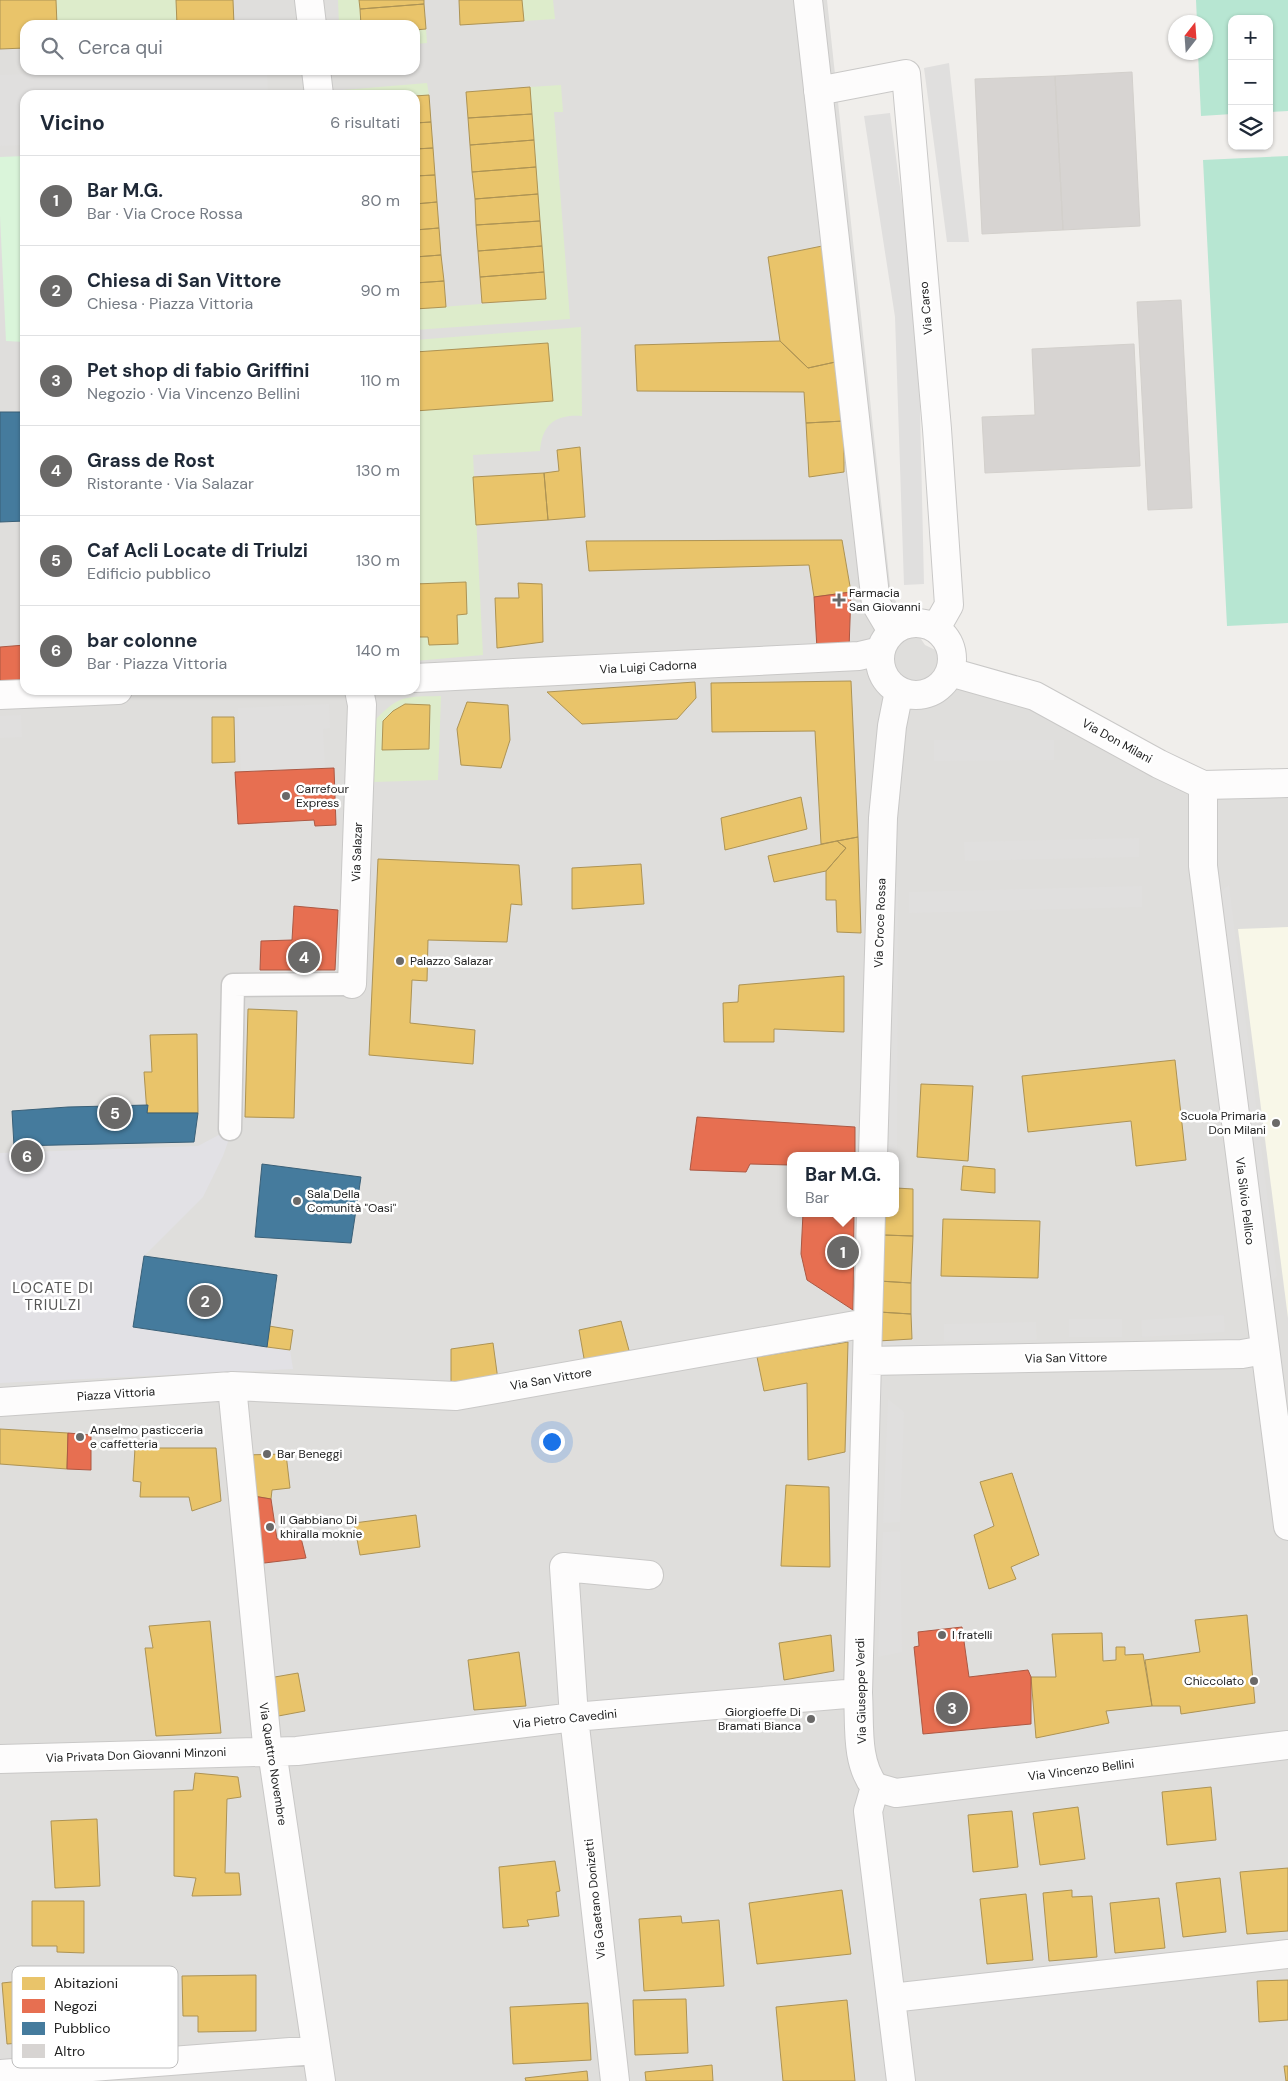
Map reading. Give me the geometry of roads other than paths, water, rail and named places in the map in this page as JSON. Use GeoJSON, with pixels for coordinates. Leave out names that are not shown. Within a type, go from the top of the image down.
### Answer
{"type":"FeatureCollection","features":[{"type":"Feature","properties":{"kind":"street"},"geometry":{"type":"LineString","coordinates":[[309,0],[311,20]]}},
{"type":"Feature","properties":{"kind":"street"},"geometry":{"type":"LineString","coordinates":[[808,0],[876,604],[886,641]]}},
{"type":"Feature","properties":{"kind":"street","name":"Via Carso"},"geometry":{"type":"LineString","coordinates":[[818,91],[906,74],[937,429],[949,605],[936,628]]}},
{"type":"Feature","properties":{"kind":"street"},"geometry":{"type":"LineString","coordinates":[[317,75],[318,90]]}},
{"type":"Feature","properties":{"kind":"street"},"geometry":{"type":"LineString","coordinates":[[914,622],[925,623],[936,628],[945,636],[951,647],[953,659],[950,672],[944,682],[934,690],[923,695],[899,691],[889,684],[883,674],[880,663],[886,641],[902,625],[914,622]]}},
{"type":"Feature","properties":{"kind":"street","name":"Via Luigi Cadorna"},"geometry":{"type":"LineString","coordinates":[[420,678],[859,656],[886,641]]}},
{"type":"Feature","properties":{"kind":"street","name":"Via Don Milani"},"geometry":{"type":"LineString","coordinates":[[950,672],[1035,696],[1159,764],[1203,785],[1288,783]]}},
{"type":"Feature","properties":{"kind":"street","name":"Via Croce Rossa"},"geometry":{"type":"LineString","coordinates":[[873,1152],[883,818],[892,726],[899,691]]}},
{"type":"Feature","properties":{"kind":"street"},"geometry":{"type":"LineString","coordinates":[[0,695],[20,694]]}},
{"type":"Feature","properties":{"kind":"street","name":"Via Salazar"},"geometry":{"type":"LineString","coordinates":[[352,984],[362,705],[360,695]]}},
{"type":"Feature","properties":{"kind":"street","name":"Via Silvio Pellico"},"geometry":{"type":"LineString","coordinates":[[1203,785],[1203,866],[1288,1526]]}},
{"type":"Feature","properties":{"kind":"street"},"geometry":{"type":"LineString","coordinates":[[230,1129],[234,985],[352,984]]}},
{"type":"Feature","properties":{"kind":"street"},"geometry":{"type":"LineString","coordinates":[[868,1323],[871,1217]]}},
{"type":"Feature","properties":{"kind":"street","name":"Via San Vittore"},"geometry":{"type":"LineString","coordinates":[[232,1386],[456,1396],[868,1323]]}},
{"type":"Feature","properties":{"kind":"street","name":"Via Giuseppe Verdi"},"geometry":{"type":"LineString","coordinates":[[868,1323],[858,1693],[863,1761],[867,1776],[876,1787]]}},
{"type":"Feature","properties":{"kind":"street","name":"Via San Vittore"},"geometry":{"type":"LineString","coordinates":[[867,1361],[1242,1354],[1264,1350]]}},
{"type":"Feature","properties":{"kind":"street","name":"Piazza Vittoria"},"geometry":{"type":"LineString","coordinates":[[0,1402],[232,1386]]}},
{"type":"Feature","properties":{"kind":"street","name":"Via Quattro Novembre"},"geometry":{"type":"LineString","coordinates":[[232,1386],[267,1744],[272,1751],[320,2081]]}},
{"type":"Feature","properties":{"kind":"street","name":"Via Gaetano Donizetti"},"geometry":{"type":"LineString","coordinates":[[615,2081],[574,1717],[564,1567],[649,1575]]}},
{"type":"Feature","properties":{"kind":"street","name":"Via Pietro Cavedini"},"geometry":{"type":"LineString","coordinates":[[272,1751],[297,1751],[574,1717],[858,1693]]}},
{"type":"Feature","properties":{"kind":"street","name":"Via Vincenzo Bellini"},"geometry":{"type":"LineString","coordinates":[[876,1787],[896,1793],[1288,1744]]}},
{"type":"Feature","properties":{"kind":"street","name":"Via Privata Don Giovanni Minzoni"},"geometry":{"type":"LineString","coordinates":[[0,1759],[272,1751]]}},
{"type":"Feature","properties":{"kind":"street"},"geometry":{"type":"LineString","coordinates":[[876,1787],[868,1811],[901,2081]]}},
{"type":"Feature","properties":{"kind":"street"},"geometry":{"type":"LineString","coordinates":[[891,1998],[1288,1954]]}},
{"type":"Feature","properties":{"kind":"street"},"geometry":{"type":"LineString","coordinates":[[178,2060],[316,2050]]}},
{"type":"Feature","properties":{"kind":"street"},"geometry":{"type":"LineString","coordinates":[[0,2074],[79,2068]]}},
{"type":"Feature","properties":{"kind":"place","name":"Farmacia San Giovanni"},"geometry":{"type":"Point","coordinates":[839,600]}},
{"type":"Feature","properties":{"kind":"place","name":"Carrefour Express"},"geometry":{"type":"Point","coordinates":[286,796]}},
{"type":"Feature","properties":{"kind":"place","name":"Grass de Rost"},"geometry":{"type":"Point","coordinates":[304,957]}},
{"type":"Feature","properties":{"kind":"place","name":"Palazzo Salazar"},"geometry":{"type":"Point","coordinates":[400,961]}},
{"type":"Feature","properties":{"kind":"place","name":"Caf Acli Locate di Triulzi"},"geometry":{"type":"Point","coordinates":[115,1113]}},
{"type":"Feature","properties":{"kind":"place","name":"Scuola Primaria Don Milani"},"geometry":{"type":"Point","coordinates":[1276,1123]}},
{"type":"Feature","properties":{"kind":"place","name":"bar colonne"},"geometry":{"type":"Point","coordinates":[27,1156]}},
{"type":"Feature","properties":{"kind":"place","name":"Sala Della Comunità \"Oasi\""},"geometry":{"type":"Point","coordinates":[297,1201]}},
{"type":"Feature","properties":{"kind":"place","name":"Bar M.G."},"geometry":{"type":"Point","coordinates":[843,1252]}},
{"type":"Feature","properties":{"kind":"place","name":"Chiesa di San Vittore"},"geometry":{"type":"Point","coordinates":[205,1301]}},
{"type":"Feature","properties":{"kind":"place","name":"Anselmo pasticceria e caffetteria"},"geometry":{"type":"Point","coordinates":[80,1437]}},
{"type":"Feature","properties":{"kind":"place","name":"Bar Beneggi"},"geometry":{"type":"Point","coordinates":[267,1454]}},
{"type":"Feature","properties":{"kind":"place","name":"Il Gabbiano Di khiralla moknie"},"geometry":{"type":"Point","coordinates":[270,1527]}},
{"type":"Feature","properties":{"kind":"place","name":"I fratelli"},"geometry":{"type":"Point","coordinates":[942,1635]}},
{"type":"Feature","properties":{"kind":"place","name":"Chiccolato"},"geometry":{"type":"Point","coordinates":[1254,1681]}},
{"type":"Feature","properties":{"kind":"place","name":"Pet shop di fabio Griffini"},"geometry":{"type":"Point","coordinates":[952,1708]}},
{"type":"Feature","properties":{"kind":"place","name":"Giorgioeffe Di Bramati Bianca"},"geometry":{"type":"Point","coordinates":[811,1719]}},
{"type":"Feature","properties":{"kind":"district","name":"LOCATE DI TRIULZI"},"geometry":{"type":"Point","coordinates":[53,1296]}}]}
